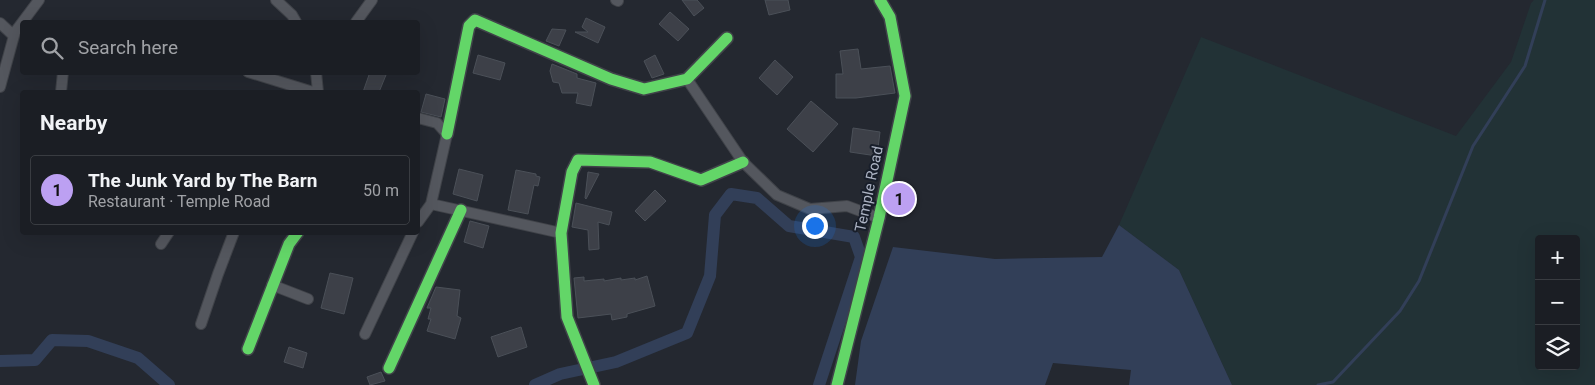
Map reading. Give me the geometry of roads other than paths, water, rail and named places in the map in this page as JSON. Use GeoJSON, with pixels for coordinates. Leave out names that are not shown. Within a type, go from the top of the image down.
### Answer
{"type":"FeatureCollection","features":[{"type":"Feature","properties":{"kind":"street"},"geometry":{"type":"LineString","coordinates":[[26,20],[39,0]]}},
{"type":"Feature","properties":{"kind":"street"},"geometry":{"type":"LineString","coordinates":[[276,0],[295,20]]}},
{"type":"Feature","properties":{"kind":"street"},"geometry":{"type":"LineString","coordinates":[[357,20],[372,0]]}},
{"type":"Feature","properties":{"kind":"street","name":"Temple Road"},"geometry":{"type":"LineString","coordinates":[[837,385],[879,218],[905,96],[890,17],[880,0]]}},
{"type":"Feature","properties":{"kind":"street"},"geometry":{"type":"LineString","coordinates":[[420,219],[431,204],[469,26],[476,20],[612,79],[644,89],[687,79],[727,38]]}},
{"type":"Feature","properties":{"kind":"street"},"geometry":{"type":"LineString","coordinates":[[0,23],[17,34],[0,87]]}},
{"type":"Feature","properties":{"kind":"street"},"geometry":{"type":"LineString","coordinates":[[61,90],[63,75]]}},
{"type":"Feature","properties":{"kind":"street"},"geometry":{"type":"LineString","coordinates":[[258,75],[306,90]]}},
{"type":"Feature","properties":{"kind":"street"},"geometry":{"type":"LineString","coordinates":[[316,75],[318,90]]}},
{"type":"Feature","properties":{"kind":"street"},"geometry":{"type":"LineString","coordinates":[[687,79],[742,162],[777,195],[810,209],[847,206],[879,218]]}},
{"type":"Feature","properties":{"kind":"street"},"geometry":{"type":"LineString","coordinates":[[420,119],[437,123],[446,134]]}},
{"type":"Feature","properties":{"kind":"street"},"geometry":{"type":"LineString","coordinates":[[593,384],[567,317],[561,233],[572,172],[578,160],[650,162],[701,180],[742,162]]}},
{"type":"Feature","properties":{"kind":"street"},"geometry":{"type":"LineString","coordinates":[[431,204],[561,233]]}},
{"type":"Feature","properties":{"kind":"street"},"geometry":{"type":"LineString","coordinates":[[389,368],[461,210]]}},
{"type":"Feature","properties":{"kind":"street"},"geometry":{"type":"LineString","coordinates":[[161,244],[167,235]]}},
{"type":"Feature","properties":{"kind":"street"},"geometry":{"type":"LineString","coordinates":[[201,324],[233,235]]}},
{"type":"Feature","properties":{"kind":"street"},"geometry":{"type":"LineString","coordinates":[[248,350],[289,244],[296,235]]}},
{"type":"Feature","properties":{"kind":"street"},"geometry":{"type":"LineString","coordinates":[[365,334],[412,235]]}},
{"type":"Feature","properties":{"kind":"street"},"geometry":{"type":"LineString","coordinates":[[272,285],[308,299]]}},
{"type":"Feature","properties":{"kind":"water"},"geometry":{"type":"Polygon","coordinates":[[[1119,225],[1179,270],[1232,385],[1129,385],[1131,370],[1053,363],[1045,385],[855,385],[861,341],[893,247],[995,259],[1102,257],[1119,225]]]}},
{"type":"Feature","properties":{"kind":"waterway"},"geometry":{"type":"LineString","coordinates":[[1318,385],[1333,382],[1400,311],[1419,281],[1473,146],[1525,66],[1545,0]]}},
{"type":"Feature","properties":{"kind":"waterway"},"geometry":{"type":"LineString","coordinates":[[535,385],[560,374],[616,362],[687,333],[710,276],[715,215],[731,194],[757,198],[789,226],[854,237],[861,257],[819,385]]}},
{"type":"Feature","properties":{"kind":"waterway"},"geometry":{"type":"LineString","coordinates":[[0,361],[35,360],[52,340],[88,341],[138,358],[169,385]]}},
{"type":"Feature","properties":{"kind":"place","name":"The Junk Yard by The Barn"},"geometry":{"type":"Point","coordinates":[899,199]}}]}
